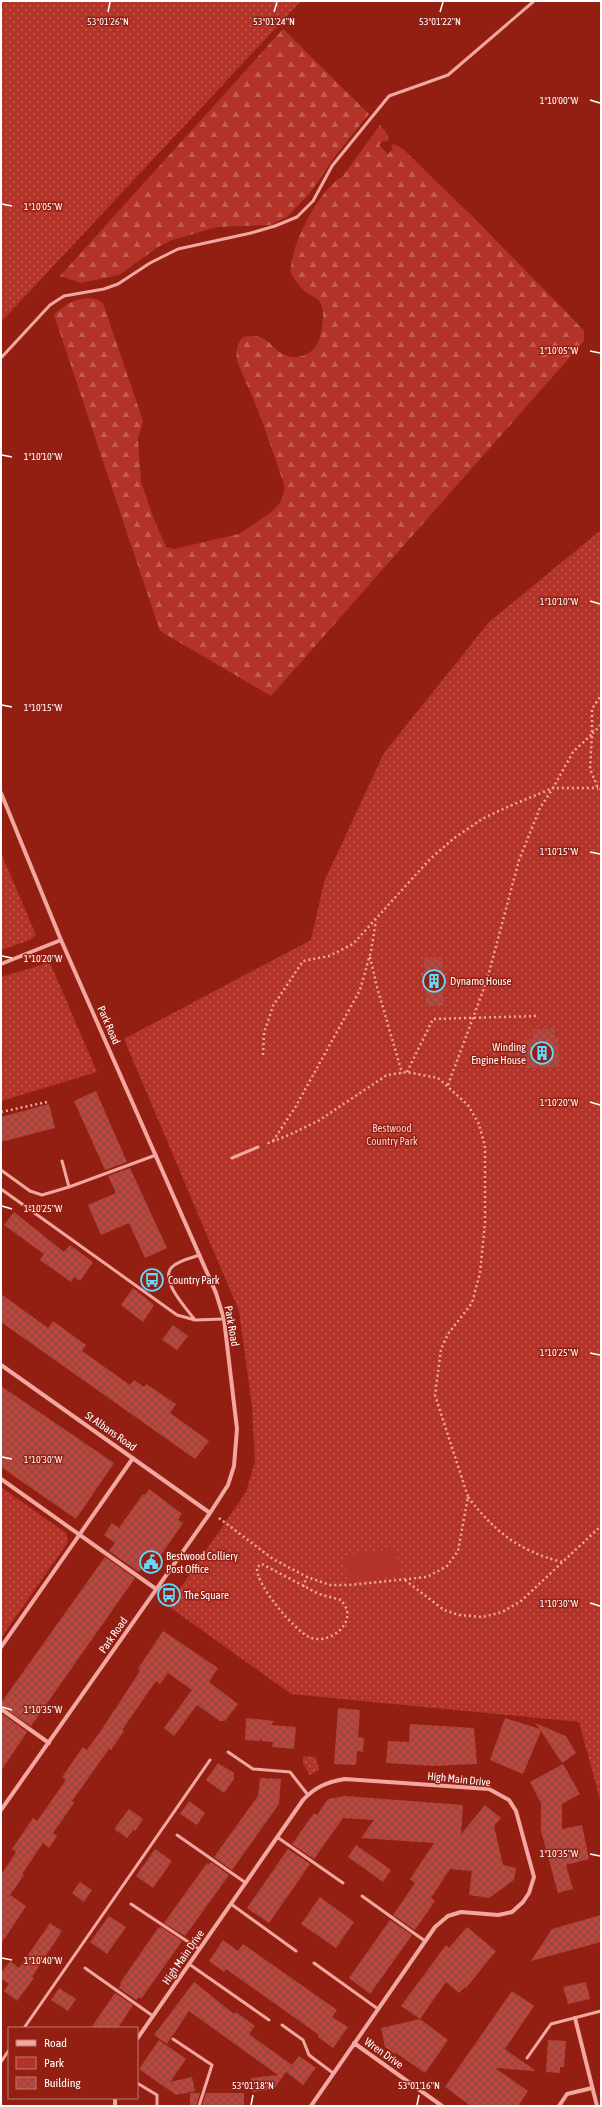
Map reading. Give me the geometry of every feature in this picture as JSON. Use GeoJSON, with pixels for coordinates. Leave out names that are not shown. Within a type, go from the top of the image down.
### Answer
{"type":"FeatureCollection","features":[{"type":"Feature","properties":{"kind":"street","name":"Park Road"},"geometry":{"type":"LineString","coordinates":[[1,793],[61,940],[216,1294],[224,1319],[237,1429],[234,1466],[228,1485],[1,1810]]}},
{"type":"Feature","properties":{"kind":"street"},"geometry":{"type":"LineString","coordinates":[[1,964],[61,940]]}},
{"type":"Feature","properties":{"kind":"street","name":"St Albans Road"},"geometry":{"type":"LineString","coordinates":[[1,1365],[210,1512]]}},
{"type":"Feature","properties":{"kind":"street"},"geometry":{"type":"LineString","coordinates":[[1,1647],[133,1458]]}},
{"type":"Feature","properties":{"kind":"street"},"geometry":{"type":"LineString","coordinates":[[1,1480],[156,1589]]}},
{"type":"Feature","properties":{"kind":"street"},"geometry":{"type":"LineString","coordinates":[[1,1709],[48,1743]]}},
{"type":"Feature","properties":{"kind":"street","name":"High Main Drive"},"geometry":{"type":"LineString","coordinates":[[138,2038],[277,1837],[314,1789],[329,1782],[345,1779],[489,1789],[509,1800],[516,1811],[534,1877],[529,1893],[523,1902],[512,1912],[498,1915],[461,1912],[448,1916],[435,1927],[311,2106]]}},
{"type":"Feature","properties":{"kind":"street"},"geometry":{"type":"LineString","coordinates":[[575,2018],[597,2106]]}},
{"type":"Feature","properties":{"kind":"street","name":"Wren Drive"},"geometry":{"type":"LineString","coordinates":[[354,2043],[442,2106]]}},
{"type":"Feature","properties":{"kind":"street"},"geometry":{"type":"LineString","coordinates":[[559,2106],[567,2094],[592,2088]]}},
{"type":"Feature","properties":{"kind":"lane"},"geometry":{"type":"LineString","coordinates":[[1,358],[50,305],[64,296],[104,289],[118,284],[150,263],[178,249],[251,233],[275,226],[297,217],[313,201],[332,166],[389,96],[448,75],[534,1]]}},
{"type":"Feature","properties":{"kind":"lane"},"geometry":{"type":"LineString","coordinates":[[232,1158],[258,1147]]}},
{"type":"Feature","properties":{"kind":"lane"},"geometry":{"type":"LineString","coordinates":[[1,1170],[30,1191],[42,1195],[69,1187],[156,1155]]}},
{"type":"Feature","properties":{"kind":"lane"},"geometry":{"type":"LineString","coordinates":[[62,1161],[69,1187]]}},
{"type":"Feature","properties":{"kind":"lane"},"geometry":{"type":"LineString","coordinates":[[1,1189],[177,1315],[195,1320],[224,1319]]}},
{"type":"Feature","properties":{"kind":"lane"},"geometry":{"type":"LineString","coordinates":[[195,1320],[178,1297],[169,1282],[167,1275],[171,1268],[179,1262],[200,1255]]}},
{"type":"Feature","properties":{"kind":"lane"},"geometry":{"type":"LineString","coordinates":[[228,1752],[253,1769],[290,1772],[308,1795]]}},
{"type":"Feature","properties":{"kind":"lane"},"geometry":{"type":"LineString","coordinates":[[25,2027],[210,1760]]}},
{"type":"Feature","properties":{"kind":"lane"},"geometry":{"type":"LineString","coordinates":[[177,1835],[246,1883]]}},
{"type":"Feature","properties":{"kind":"lane"},"geometry":{"type":"LineString","coordinates":[[277,1837],[343,1883]]}},
{"type":"Feature","properties":{"kind":"lane"},"geometry":{"type":"LineString","coordinates":[[362,1896],[426,1941]]}},
{"type":"Feature","properties":{"kind":"lane"},"geometry":{"type":"LineString","coordinates":[[131,1904],[199,1949]]}},
{"type":"Feature","properties":{"kind":"lane"},"geometry":{"type":"LineString","coordinates":[[231,1904],[296,1951]]}},
{"type":"Feature","properties":{"kind":"lane"},"geometry":{"type":"LineString","coordinates":[[314,1963],[378,2009]]}},
{"type":"Feature","properties":{"kind":"lane"},"geometry":{"type":"LineString","coordinates":[[189,1964],[269,2020]]}},
{"type":"Feature","properties":{"kind":"lane"},"geometry":{"type":"LineString","coordinates":[[85,1968],[153,2016]]}},
{"type":"Feature","properties":{"kind":"lane"},"geometry":{"type":"LineString","coordinates":[[528,2058],[551,2024],[601,2011]]}},
{"type":"Feature","properties":{"kind":"lane"},"geometry":{"type":"LineString","coordinates":[[282,2025],[303,2040],[309,2055],[333,2073]]}},
{"type":"Feature","properties":{"kind":"lane"},"geometry":{"type":"LineString","coordinates":[[173,2039],[212,2065],[199,2106]]}},
{"type":"Feature","properties":{"kind":"lane"},"geometry":{"type":"LineString","coordinates":[[1,2062],[8,2052]]}},
{"type":"Feature","properties":{"kind":"lane"},"geometry":{"type":"LineString","coordinates":[[138,2084],[157,2095],[158,2106]]}},
{"type":"Feature","properties":{"kind":"path"},"geometry":{"type":"LineString","coordinates":[[263,1055],[264,1032],[273,1006],[303,961],[329,956],[353,944],[376,921],[425,865],[452,839],[493,813],[553,788],[600,788],[590,769],[592,710],[601,696]]}},
{"type":"Feature","properties":{"kind":"path"},"geometry":{"type":"LineString","coordinates":[[448,1085],[467,1038],[495,953],[519,860],[540,808],[573,752],[601,724]]}},
{"type":"Feature","properties":{"kind":"path"},"geometry":{"type":"LineString","coordinates":[[272,1141],[296,1106],[360,990],[370,956],[376,921]]}},
{"type":"Feature","properties":{"kind":"path"},"geometry":{"type":"LineString","coordinates":[[370,956],[377,987],[402,1073]]}},
{"type":"Feature","properties":{"kind":"path"},"geometry":{"type":"LineString","coordinates":[[407,1072],[433,1019],[537,1016]]}},
{"type":"Feature","properties":{"kind":"path"},"geometry":{"type":"LineString","coordinates":[[258,1147],[318,1121],[387,1075],[407,1072],[438,1078],[448,1085],[468,1105],[479,1124],[485,1147],[485,1223],[480,1273],[472,1303],[448,1334],[441,1349],[435,1395],[468,1497],[497,1531],[542,1557],[562,1562]]}},
{"type":"Feature","properties":{"kind":"path"},"geometry":{"type":"LineString","coordinates":[[1,1112],[46,1102]]}},
{"type":"Feature","properties":{"kind":"path"},"geometry":{"type":"LineString","coordinates":[[210,1512],[226,1522],[273,1559],[307,1578],[330,1585],[427,1577],[447,1566],[458,1551],[468,1497]]}},
{"type":"Feature","properties":{"kind":"path"},"geometry":{"type":"LineString","coordinates":[[404,1579],[444,1610],[459,1615],[483,1617],[502,1612],[521,1601],[601,1526]]}},
{"type":"Feature","properties":{"kind":"path"},"geometry":{"type":"LineString","coordinates":[[262,1564],[267,1565],[283,1577],[303,1587],[319,1594],[340,1600],[346,1609],[347,1618],[342,1627],[335,1634],[318,1640],[308,1637],[303,1633],[288,1619],[272,1600],[257,1573],[257,1567],[262,1564]]}},
{"type":"Feature","properties":{"kind":"path"},"geometry":{"type":"LineString","coordinates":[[303,1587],[307,1578]]}},
{"type":"Feature","properties":{"kind":"green space"},"geometry":{"type":"Polygon","coordinates":[[[1,1],[301,1],[1,322],[1,1]]]}},
{"type":"Feature","properties":{"kind":"green space"},"geometry":{"type":"Polygon","coordinates":[[[283,29],[369,114],[336,155],[310,193],[287,217],[270,225],[217,227],[172,240],[158,247],[119,275],[81,283],[60,276],[283,29]]]}},
{"type":"Feature","properties":{"kind":"green space"},"geometry":{"type":"Polygon","coordinates":[[[380,125],[386,132],[389,139],[386,142],[384,140],[379,145],[388,154],[393,149],[391,147],[393,144],[402,148],[476,220],[572,318],[584,331],[584,341],[271,696],[160,631],[54,315],[64,306],[83,298],[90,298],[103,303],[143,421],[138,439],[141,482],[153,517],[166,547],[174,549],[239,534],[270,513],[280,503],[284,492],[284,484],[260,415],[237,361],[238,344],[244,337],[258,336],[267,341],[281,353],[287,356],[299,357],[310,352],[318,343],[323,316],[321,304],[313,296],[302,289],[297,283],[291,274],[291,263],[300,235],[316,205],[334,183],[343,176],[380,125]]]}},
{"type":"Feature","properties":{"kind":"green space","name":"Bestwood Country Park"},"geometry":{"type":"Polygon","coordinates":[[[601,530],[601,1803],[579,1722],[291,1694],[168,1606],[246,1492],[255,1461],[252,1406],[239,1311],[124,1039],[311,940],[324,882],[384,753],[489,622],[601,530]]]}},
{"type":"Feature","properties":{"kind":"green space"},"geometry":{"type":"Polygon","coordinates":[[[1,853],[36,935],[30,940],[1,950],[1,853]]]}},
{"type":"Feature","properties":{"kind":"green space"},"geometry":{"type":"Polygon","coordinates":[[[48,963],[51,965],[97,1072],[1,1101],[1,977],[48,963]]]}},
{"type":"Feature","properties":{"kind":"green space"},"geometry":{"type":"Polygon","coordinates":[[[1,1487],[66,1533],[68,1542],[1,1638],[1,1487]]]}},
{"type":"Feature","properties":{"kind":"green space"},"geometry":{"type":"Polygon","coordinates":[[[396,1548],[400,1575],[348,1583],[344,1556],[396,1548]]]}},
{"type":"Feature","properties":{"kind":"green space"},"geometry":{"type":"Polygon","coordinates":[[[303,1756],[316,1757],[319,1770],[310,1775],[303,1764],[303,1756]]]}},
{"type":"Feature","properties":{"kind":"building","name":"Dynamo House"},"geometry":{"type":"Polygon","coordinates":[[[424,957],[442,957],[444,1005],[426,1006],[424,957]]]}},
{"type":"Feature","properties":{"kind":"building","name":"Winding Engine House"},"geometry":{"type":"Polygon","coordinates":[[[555,1028],[555,1039],[558,1039],[560,1067],[525,1068],[524,1040],[533,1039],[532,1029],[555,1028]]]}},
{"type":"Feature","properties":{"kind":"building"},"geometry":{"type":"Polygon","coordinates":[[[96,1091],[127,1162],[105,1170],[74,1101],[96,1091]]]}},
{"type":"Feature","properties":{"kind":"building"},"geometry":{"type":"Polygon","coordinates":[[[49,1104],[55,1128],[1,1142],[1,1117],[49,1104]]]}},
{"type":"Feature","properties":{"kind":"building"},"geometry":{"type":"Polygon","coordinates":[[[130,1168],[167,1248],[145,1258],[129,1223],[101,1235],[88,1205],[116,1193],[108,1176],[130,1168]]]}},
{"type":"Feature","properties":{"kind":"building"},"geometry":{"type":"Polygon","coordinates":[[[14,1212],[64,1252],[70,1245],[93,1262],[80,1281],[74,1277],[71,1282],[40,1260],[44,1254],[4,1225],[14,1212]]]}},
{"type":"Feature","properties":{"kind":"building"},"geometry":{"type":"Polygon","coordinates":[[[133,1288],[154,1305],[143,1322],[121,1305],[133,1288]]]}},
{"type":"Feature","properties":{"kind":"building"},"geometry":{"type":"Polygon","coordinates":[[[1,1294],[48,1328],[53,1321],[86,1345],[82,1351],[130,1385],[134,1380],[144,1387],[146,1384],[176,1404],[170,1413],[209,1441],[195,1459],[1,1322],[1,1294]]]}},
{"type":"Feature","properties":{"kind":"building"},"geometry":{"type":"Polygon","coordinates":[[[173,1325],[188,1336],[177,1350],[162,1340],[173,1325]]]}},
{"type":"Feature","properties":{"kind":"building"},"geometry":{"type":"Polygon","coordinates":[[[1,1386],[114,1463],[76,1519],[1,1467],[1,1386]]]}},
{"type":"Feature","properties":{"kind":"building"},"geometry":{"type":"Polygon","coordinates":[[[149,1489],[182,1514],[178,1520],[183,1523],[152,1568],[145,1563],[139,1572],[109,1551],[115,1543],[104,1535],[112,1523],[119,1528],[143,1494],[145,1495],[149,1489]]]}},
{"type":"Feature","properties":{"kind":"building"},"geometry":{"type":"Polygon","coordinates":[[[105,1557],[135,1578],[31,1726],[1,1706],[1,1703],[105,1557]]]}},
{"type":"Feature","properties":{"kind":"building"},"geometry":{"type":"Polygon","coordinates":[[[163,1631],[218,1668],[209,1682],[238,1704],[225,1721],[220,1721],[197,1705],[174,1736],[164,1728],[192,1690],[168,1673],[160,1684],[156,1681],[122,1730],[124,1731],[111,1750],[109,1749],[72,1801],[74,1803],[53,1833],[57,1836],[49,1848],[43,1843],[22,1874],[24,1875],[10,1895],[26,1906],[1,1944],[1,1875],[16,1852],[12,1849],[33,1818],[37,1821],[66,1780],[62,1777],[83,1747],[87,1750],[102,1729],[140,1671],[138,1669],[163,1631]]]}},
{"type":"Feature","properties":{"kind":"building"},"geometry":{"type":"Polygon","coordinates":[[[338,1708],[360,1710],[358,1737],[364,1738],[363,1752],[357,1751],[356,1765],[334,1764],[338,1708]]]}},
{"type":"Feature","properties":{"kind":"building"},"geometry":{"type":"Polygon","coordinates":[[[1,1713],[27,1732],[1,1771],[1,1713]]]}},
{"type":"Feature","properties":{"kind":"building"},"geometry":{"type":"Polygon","coordinates":[[[246,1718],[274,1721],[271,1725],[296,1727],[294,1749],[272,1747],[273,1742],[262,1741],[262,1738],[260,1741],[245,1740],[246,1718]]]}},
{"type":"Feature","properties":{"kind":"building"},"geometry":{"type":"Polygon","coordinates":[[[505,1718],[540,1729],[535,1723],[566,1736],[576,1753],[562,1763],[541,1731],[523,1774],[490,1760],[505,1718]]]}},
{"type":"Feature","properties":{"kind":"building"},"geometry":{"type":"Polygon","coordinates":[[[410,1724],[474,1728],[477,1764],[433,1766],[386,1763],[388,1741],[409,1742],[410,1724]]]}},
{"type":"Feature","properties":{"kind":"building"},"geometry":{"type":"Polygon","coordinates":[[[218,1763],[234,1773],[234,1779],[224,1793],[206,1780],[218,1763]]]}},
{"type":"Feature","properties":{"kind":"building"},"geometry":{"type":"Polygon","coordinates":[[[563,1764],[580,1794],[562,1804],[562,1829],[582,1825],[589,1859],[566,1865],[573,1889],[558,1893],[541,1831],[541,1803],[530,1782],[563,1764]]]}},
{"type":"Feature","properties":{"kind":"building"},"geometry":{"type":"Polygon","coordinates":[[[260,1778],[281,1779],[279,1804],[232,1870],[214,1857],[258,1796],[260,1778]]]}},
{"type":"Feature","properties":{"kind":"building"},"geometry":{"type":"Polygon","coordinates":[[[345,1796],[463,1805],[461,1834],[485,1805],[501,1818],[494,1826],[503,1865],[516,1868],[514,1880],[489,1898],[469,1895],[472,1871],[450,1869],[431,1898],[435,1901],[415,1930],[393,1915],[415,1883],[410,1879],[434,1843],[361,1838],[374,1820],[343,1818],[314,1859],[292,1844],[314,1813],[317,1815],[328,1799],[345,1796]]]}},
{"type":"Feature","properties":{"kind":"building"},"geometry":{"type":"Polygon","coordinates":[[[189,1801],[205,1813],[197,1825],[180,1814],[189,1801]]]}},
{"type":"Feature","properties":{"kind":"building"},"geometry":{"type":"Polygon","coordinates":[[[129,1809],[143,1819],[135,1831],[133,1830],[127,1838],[114,1829],[129,1809]]]}},
{"type":"Feature","properties":{"kind":"building"},"geometry":{"type":"Polygon","coordinates":[[[356,1845],[391,1870],[383,1882],[348,1857],[356,1845]]]}},
{"type":"Feature","properties":{"kind":"building"},"geometry":{"type":"Polygon","coordinates":[[[155,1849],[172,1861],[153,1888],[136,1876],[155,1849]]]}},
{"type":"Feature","properties":{"kind":"building"},"geometry":{"type":"Polygon","coordinates":[[[288,1849],[310,1864],[269,1923],[247,1908],[288,1849]]]}},
{"type":"Feature","properties":{"kind":"building"},"geometry":{"type":"Polygon","coordinates":[[[211,1862],[229,1875],[185,1936],[164,1923],[207,1863],[209,1864],[211,1862]]]}},
{"type":"Feature","properties":{"kind":"building"},"geometry":{"type":"Polygon","coordinates":[[[80,1882],[92,1890],[84,1902],[72,1893],[80,1882]]]}},
{"type":"Feature","properties":{"kind":"building"},"geometry":{"type":"Polygon","coordinates":[[[320,1897],[354,1922],[336,1948],[301,1924],[320,1897]]]}},
{"type":"Feature","properties":{"kind":"building"},"geometry":{"type":"Polygon","coordinates":[[[601,1915],[601,1942],[531,1961],[552,1929],[601,1915]]]}},
{"type":"Feature","properties":{"kind":"building"},"geometry":{"type":"Polygon","coordinates":[[[109,1916],[126,1927],[107,1954],[90,1942],[109,1916]]]}},
{"type":"Feature","properties":{"kind":"building"},"geometry":{"type":"Polygon","coordinates":[[[390,1920],[412,1935],[370,1994],[349,1978],[390,1920]]]}},
{"type":"Feature","properties":{"kind":"building"},"geometry":{"type":"Polygon","coordinates":[[[50,1923],[62,1931],[32,1977],[34,1978],[17,2001],[4,1991],[9,1984],[1,1979],[1,1973],[10,1961],[19,1968],[50,1923]]]}},
{"type":"Feature","properties":{"kind":"building"},"geometry":{"type":"Polygon","coordinates":[[[161,1927],[182,1941],[141,1999],[139,1997],[136,2000],[119,1988],[120,1983],[158,1928],[161,1927]]]}},
{"type":"Feature","properties":{"kind":"building"},"geometry":{"type":"Polygon","coordinates":[[[467,1927],[496,1951],[466,1988],[465,1987],[459,1993],[446,1982],[420,2019],[401,2006],[446,1945],[449,1948],[467,1927]]]}},
{"type":"Feature","properties":{"kind":"building"},"geometry":{"type":"Polygon","coordinates":[[[223,1940],[238,1951],[243,1944],[337,2010],[332,2017],[348,2027],[333,2048],[318,2037],[319,2035],[226,1969],[224,1972],[209,1961],[223,1940]]]}},
{"type":"Feature","properties":{"kind":"building"},"geometry":{"type":"Polygon","coordinates":[[[194,1982],[234,2014],[236,2012],[255,2026],[249,2034],[292,2065],[299,2056],[316,2068],[303,2085],[286,2072],[274,2089],[253,2092],[251,2078],[278,2075],[189,2011],[167,2044],[154,2035],[194,1982]]]}},
{"type":"Feature","properties":{"kind":"building"},"geometry":{"type":"Polygon","coordinates":[[[586,1982],[590,1999],[568,2004],[563,1987],[586,1982]]]}},
{"type":"Feature","properties":{"kind":"building"},"geometry":{"type":"Polygon","coordinates":[[[59,1988],[76,1999],[68,2011],[51,2000],[59,1988]]]}},
{"type":"Feature","properties":{"kind":"building"},"geometry":{"type":"Polygon","coordinates":[[[512,1991],[534,2006],[505,2049],[536,2071],[495,2068],[528,2091],[518,2106],[471,2106],[445,2087],[512,1991]]]}},
{"type":"Feature","properties":{"kind":"building"},"geometry":{"type":"Polygon","coordinates":[[[115,1993],[133,2005],[119,2027],[92,2027],[115,1993]]]}},
{"type":"Feature","properties":{"kind":"building"},"geometry":{"type":"Polygon","coordinates":[[[420,2019],[448,2040],[425,2073],[385,2047],[381,2028],[420,2019]]]}},
{"type":"Feature","properties":{"kind":"building"},"geometry":{"type":"Polygon","coordinates":[[[159,2040],[186,2059],[170,2082],[192,2077],[195,2091],[176,2095],[139,2069],[159,2040]]]}},
{"type":"Feature","properties":{"kind":"building"},"geometry":{"type":"Polygon","coordinates":[[[548,2040],[566,2041],[564,2067],[560,2067],[560,2073],[546,2072],[548,2040]]]}},
{"type":"Feature","properties":{"kind":"building"},"geometry":{"type":"Polygon","coordinates":[[[190,2093],[200,2093],[196,2106],[190,2106],[190,2093]]]}},
{"type":"Feature","properties":{"kind":"building"},"geometry":{"type":"Polygon","coordinates":[[[206,2093],[244,2093],[244,2106],[202,2106],[206,2093]]]}},
{"type":"Feature","properties":{"kind":"place","name":"Dynamo House"},"geometry":{"type":"Point","coordinates":[434,981]}},
{"type":"Feature","properties":{"kind":"place","name":"Winding Engine House"},"geometry":{"type":"Point","coordinates":[542,1053]}},
{"type":"Feature","properties":{"kind":"place","name":"Country Park"},"geometry":{"type":"Point","coordinates":[152,1280]}},
{"type":"Feature","properties":{"kind":"place","name":"Bestwood Colliery Post Office"},"geometry":{"type":"Point","coordinates":[151,1562]}},
{"type":"Feature","properties":{"kind":"place","name":"The Square"},"geometry":{"type":"Point","coordinates":[169,1595]}}]}
